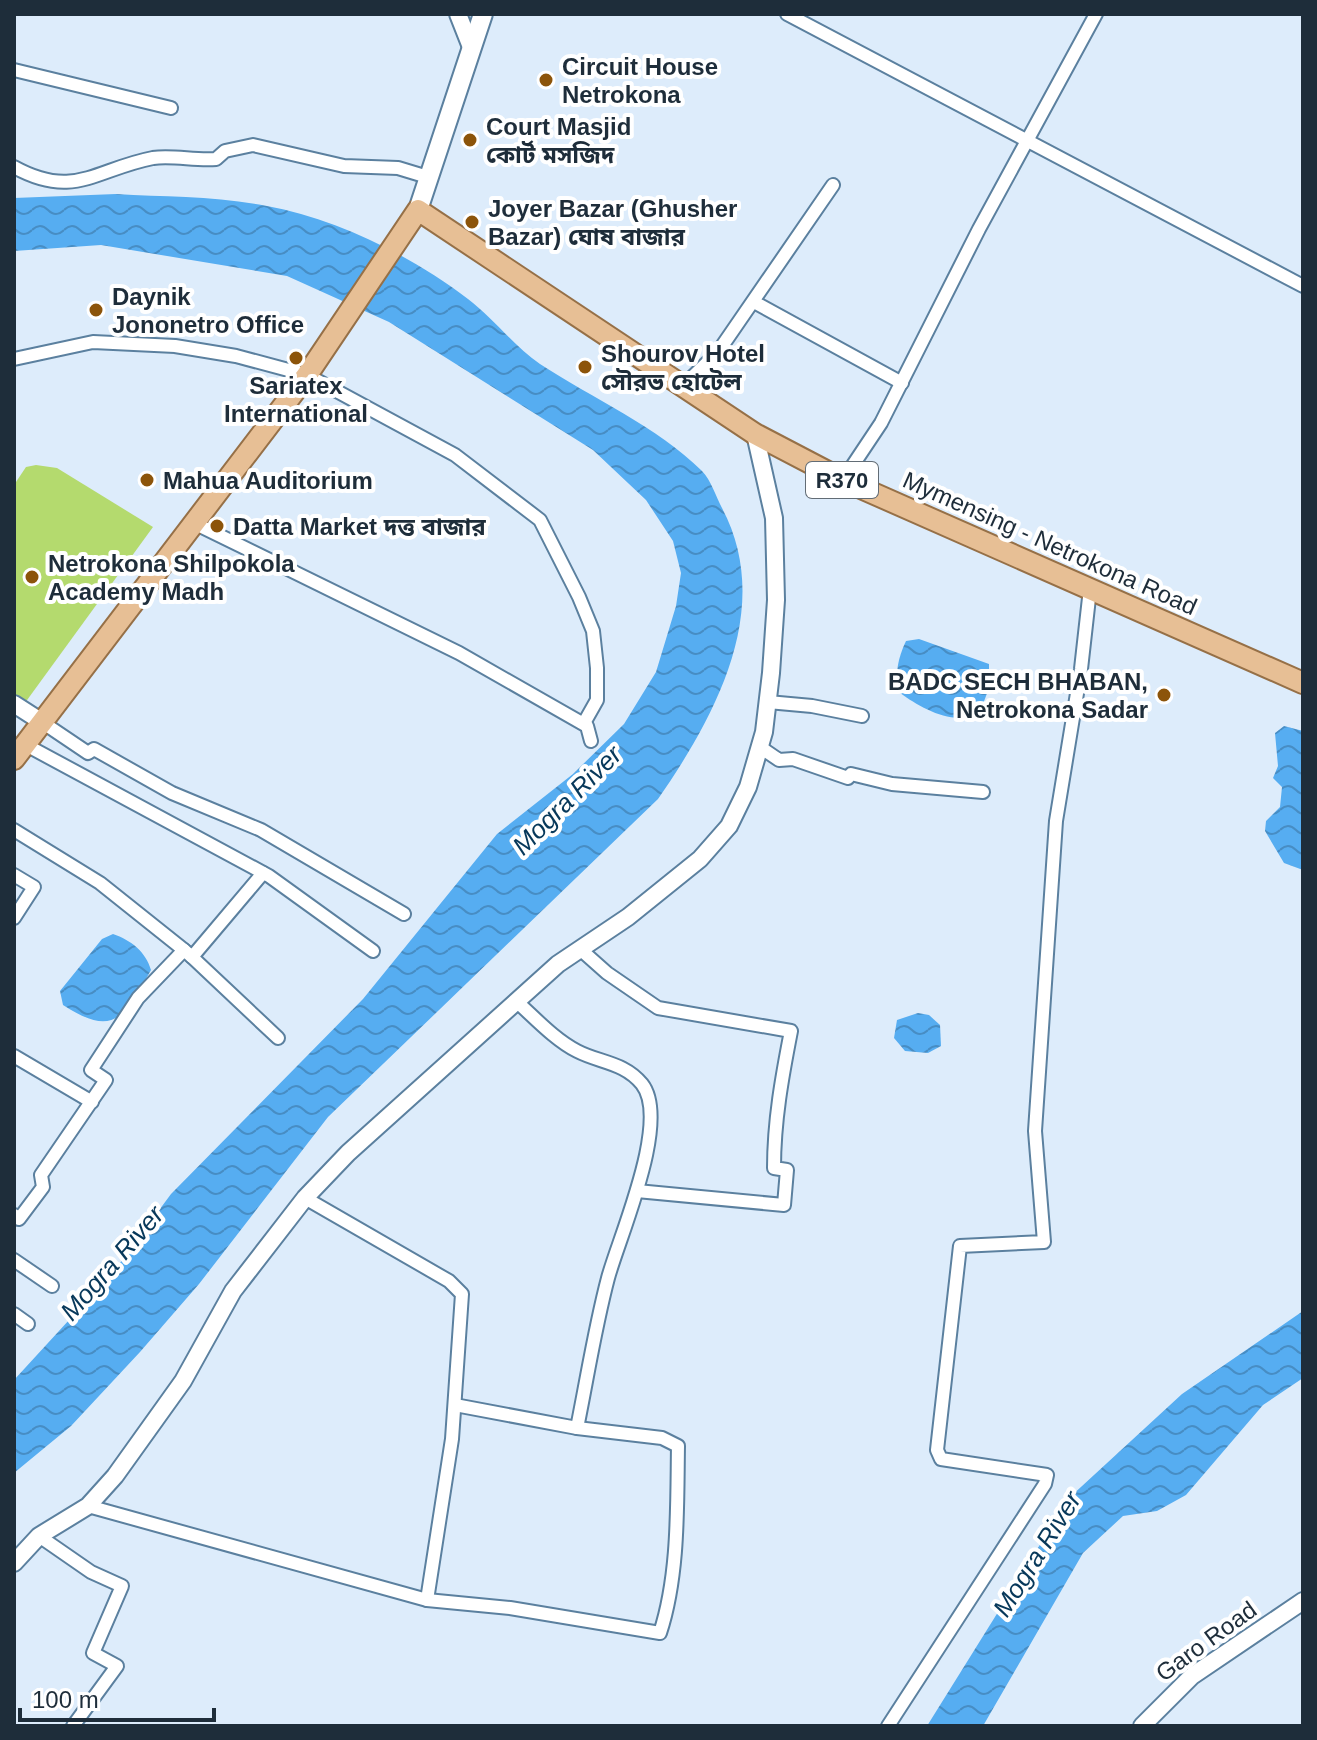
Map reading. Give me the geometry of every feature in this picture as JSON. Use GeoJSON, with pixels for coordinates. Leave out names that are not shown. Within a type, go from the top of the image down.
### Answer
{"type":"FeatureCollection","features":[{"type":"Feature","properties":{"kind":"main road"},"geometry":{"type":"LineString","coordinates":[[20,752],[311,369],[418,210],[483,14]]}},
{"type":"Feature","properties":{"kind":"main road","name":"Mymensing - Netrokona Road"},"geometry":{"type":"LineString","coordinates":[[418,210],[755,434],[843,480],[1303,683]]}},
{"type":"Feature","properties":{"kind":"street"},"geometry":{"type":"LineString","coordinates":[[458,14],[471,47]]}},
{"type":"Feature","properties":{"kind":"street"},"geometry":{"type":"LineString","coordinates":[[787,14],[1303,286]]}},
{"type":"Feature","properties":{"kind":"street"},"geometry":{"type":"LineString","coordinates":[[843,480],[881,423],[1096,14]]}},
{"type":"Feature","properties":{"kind":"street"},"geometry":{"type":"LineString","coordinates":[[14,70],[171,108]]}},
{"type":"Feature","properties":{"kind":"street"},"geometry":{"type":"LineString","coordinates":[[14,167],[39,181],[55,184],[87,179],[152,158],[216,159],[225,151],[253,145],[344,166],[398,168],[431,178]]}},
{"type":"Feature","properties":{"kind":"street"},"geometry":{"type":"LineString","coordinates":[[683,386],[718,352],[833,185]]}},
{"type":"Feature","properties":{"kind":"street"},"geometry":{"type":"LineString","coordinates":[[754,302],[902,383]]}},
{"type":"Feature","properties":{"kind":"street"},"geometry":{"type":"LineString","coordinates":[[14,359],[93,342],[148,344],[311,369],[455,455],[540,520],[593,631],[597,700],[584,723]]}},
{"type":"Feature","properties":{"kind":"street"},"geometry":{"type":"LineString","coordinates":[[14,1563],[39,1536],[88,1506],[139,1444],[183,1381],[233,1291],[305,1198],[348,1153],[516,1001],[700,859],[729,826],[748,787],[760,747],[768,702],[776,600],[774,518],[755,434]]}},
{"type":"Feature","properties":{"kind":"street"},"geometry":{"type":"LineString","coordinates":[[192,522],[459,653],[472,664],[584,723],[591,741]]}},
{"type":"Feature","properties":{"kind":"street"},"geometry":{"type":"LineString","coordinates":[[888,1726],[1045,1484],[1047,1475],[941,1459],[937,1450],[960,1246],[1044,1242],[1035,1131],[1054,850],[1090,589]]}},
{"type":"Feature","properties":{"kind":"street"},"geometry":{"type":"LineString","coordinates":[[768,702],[812,706],[862,716]]}},
{"type":"Feature","properties":{"kind":"street"},"geometry":{"type":"LineString","coordinates":[[14,704],[88,753],[94,749],[172,793],[261,830],[404,914]]}},
{"type":"Feature","properties":{"kind":"street"},"geometry":{"type":"LineString","coordinates":[[760,747],[781,761],[793,759],[848,778],[851,774],[892,784],[983,792]]}},
{"type":"Feature","properties":{"kind":"street"},"geometry":{"type":"LineString","coordinates":[[20,752],[263,873],[373,951]]}},
{"type":"Feature","properties":{"kind":"street"},"geometry":{"type":"LineString","coordinates":[[14,830],[100,883],[188,954],[278,1038]]}},
{"type":"Feature","properties":{"kind":"street"},"geometry":{"type":"LineString","coordinates":[[14,1215],[19,1219],[43,1187],[41,1175],[106,1080],[91,1070],[138,998],[188,954],[263,873]]}},
{"type":"Feature","properties":{"kind":"street"},"geometry":{"type":"LineString","coordinates":[[14,875],[34,887],[14,918]]}},
{"type":"Feature","properties":{"kind":"street"},"geometry":{"type":"LineString","coordinates":[[580,949],[607,973],[658,1008],[791,1031],[776,1107],[774,1148],[774,1168],[787,1170],[784,1205],[637,1191]]}},
{"type":"Feature","properties":{"kind":"street"},"geometry":{"type":"LineString","coordinates":[[516,1001],[577,1052],[621,1066],[644,1086],[652,1116],[637,1191],[609,1275],[577,1428]]}},
{"type":"Feature","properties":{"kind":"street"},"geometry":{"type":"LineString","coordinates":[[14,1056],[92,1102]]}},
{"type":"Feature","properties":{"kind":"street"},"geometry":{"type":"LineString","coordinates":[[305,1198],[456,1286],[462,1294],[455,1405],[427,1600]]}},
{"type":"Feature","properties":{"kind":"street"},"geometry":{"type":"LineString","coordinates":[[14,1260],[52,1286]]}},
{"type":"Feature","properties":{"kind":"street"},"geometry":{"type":"LineString","coordinates":[[14,1314],[28,1324]]}},
{"type":"Feature","properties":{"kind":"street"},"geometry":{"type":"LineString","coordinates":[[88,1506],[427,1600],[510,1608],[660,1633],[666,1614],[673,1557],[678,1446],[662,1438],[577,1428],[455,1405]]}},
{"type":"Feature","properties":{"kind":"street"},"geometry":{"type":"LineString","coordinates":[[39,1536],[91,1572],[122,1586],[93,1653],[117,1666],[73,1726]]}},
{"type":"Feature","properties":{"kind":"street","name":"Garo Road"},"geometry":{"type":"LineString","coordinates":[[1142,1726],[1192,1676],[1303,1601]]}},
{"type":"Feature","properties":{"kind":"green space"},"geometry":{"type":"Polygon","coordinates":[[[26,467],[57,468],[153,527],[22,707],[14,701],[14,485],[26,467]]]}},
{"type":"Feature","properties":{"kind":"water","name":"Mogra River"},"geometry":{"type":"Polygon","coordinates":[[[116,194],[229,200],[293,212],[373,241],[446,283],[540,364],[665,440],[702,471],[722,508],[737,546],[742,584],[740,622],[731,660],[717,697],[700,733],[658,799],[328,1117],[199,1284],[140,1352],[71,1426],[14,1473],[14,1380],[114,1271],[171,1194],[363,999],[497,834],[573,774],[624,724],[656,672],[676,606],[681,573],[673,541],[646,500],[593,450],[389,322],[287,276],[101,245],[14,251],[14,198],[116,194]]]}},
{"type":"Feature","properties":{"kind":"water"},"geometry":{"type":"Polygon","coordinates":[[[919,639],[989,664],[989,688],[980,712],[960,718],[949,717],[928,710],[900,693],[897,673],[901,654],[906,641],[919,639]]]}},
{"type":"Feature","properties":{"kind":"water"},"geometry":{"type":"Polygon","coordinates":[[[1284,726],[1303,731],[1303,870],[1284,863],[1265,831],[1266,821],[1280,807],[1282,787],[1273,778],[1278,766],[1275,733],[1284,726]]]}},
{"type":"Feature","properties":{"kind":"water"},"geometry":{"type":"Polygon","coordinates":[[[113,934],[137,948],[151,970],[125,1011],[106,1021],[94,1020],[63,1005],[60,991],[102,939],[113,934]]]}},
{"type":"Feature","properties":{"kind":"water"},"geometry":{"type":"Polygon","coordinates":[[[918,1013],[929,1015],[940,1025],[941,1046],[928,1053],[905,1051],[894,1038],[897,1020],[918,1013]]]}},
{"type":"Feature","properties":{"kind":"water","name":"Mogra River"},"geometry":{"type":"Polygon","coordinates":[[[1303,1311],[1303,1378],[1263,1405],[1186,1495],[1157,1511],[1123,1516],[1083,1553],[983,1726],[927,1726],[1069,1498],[1182,1394],[1303,1311]]]}},
{"type":"Feature","properties":{"kind":"place","name":"Circuit House Netrokona"},"geometry":{"type":"Point","coordinates":[546,80]}},
{"type":"Feature","properties":{"kind":"place","name":"Court Masjid কোর্ট মসজিদ"},"geometry":{"type":"Point","coordinates":[470,140]}},
{"type":"Feature","properties":{"kind":"place","name":"Joyer Bazar (Ghusher Bazar) ঘোষ বাজার"},"geometry":{"type":"Point","coordinates":[472,222]}},
{"type":"Feature","properties":{"kind":"place","name":"Daynik Jononetro Office"},"geometry":{"type":"Point","coordinates":[96,310]}},
{"type":"Feature","properties":{"kind":"place","name":"Sariatex International"},"geometry":{"type":"Point","coordinates":[296,358]}},
{"type":"Feature","properties":{"kind":"place","name":"Shourov Hotel সৌরভ হোটেল"},"geometry":{"type":"Point","coordinates":[585,367]}},
{"type":"Feature","properties":{"kind":"place","name":"Mahua Auditorium"},"geometry":{"type":"Point","coordinates":[147,480]}},
{"type":"Feature","properties":{"kind":"place","name":"Datta Market দত্ত বাজার"},"geometry":{"type":"Point","coordinates":[217,526]}},
{"type":"Feature","properties":{"kind":"place","name":"Netrokona Shilpokola Academy Madh"},"geometry":{"type":"Point","coordinates":[32,577]}},
{"type":"Feature","properties":{"kind":"place","name":"BADC SECH BHABAN, Netrokona Sadar"},"geometry":{"type":"Point","coordinates":[1164,695]}}]}
